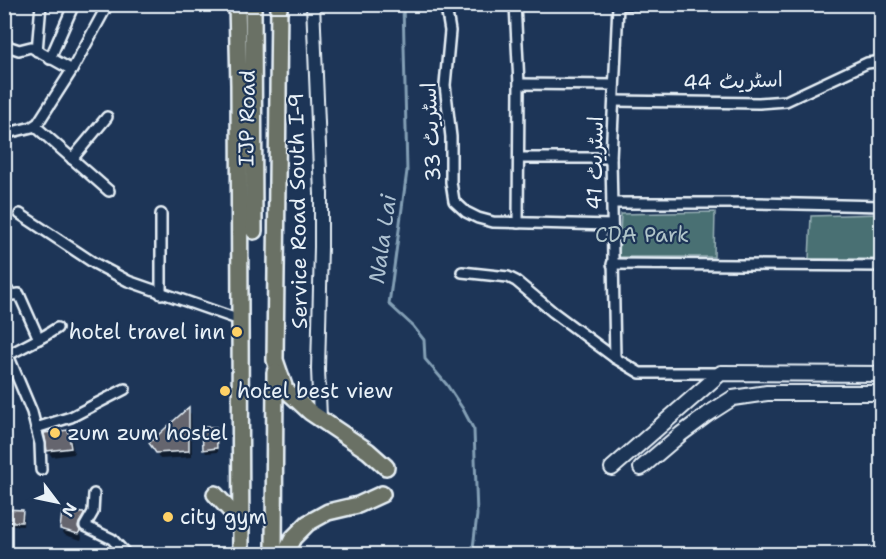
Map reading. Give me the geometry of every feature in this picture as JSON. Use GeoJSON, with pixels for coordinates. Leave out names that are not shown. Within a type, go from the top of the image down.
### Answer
{"type":"FeatureCollection","features":[{"type":"Feature","properties":{"kind":"highway"},"geometry":{"type":"LineString","coordinates":[[237,4],[241,555]]}},
{"type":"Feature","properties":{"kind":"highway","name":"IJP Road"},"geometry":{"type":"LineString","coordinates":[[253,4],[260,231],[269,4]]}},
{"type":"Feature","properties":{"kind":"highway"},"geometry":{"type":"LineString","coordinates":[[274,555],[279,4]]}},
{"type":"Feature","properties":{"kind":"highway"},"geometry":{"type":"LineString","coordinates":[[274,360],[285,389],[310,412],[368,451],[386,467]]}},
{"type":"Feature","properties":{"kind":"highway"},"geometry":{"type":"LineString","coordinates":[[215,494],[240,521]]}},
{"type":"Feature","properties":{"kind":"highway"},"geometry":{"type":"LineString","coordinates":[[285,555],[293,538],[308,523],[328,512],[358,505],[382,494]]}},
{"type":"Feature","properties":{"kind":"main road"},"geometry":{"type":"LineString","coordinates":[[612,468],[721,373],[882,374]]}},
{"type":"Feature","properties":{"kind":"main road"},"geometry":{"type":"LineString","coordinates":[[705,387],[733,398]]}},
{"type":"Feature","properties":{"kind":"main road"},"geometry":{"type":"LineString","coordinates":[[642,468],[681,434],[733,398],[767,393],[882,393]]}},
{"type":"Feature","properties":{"kind":"street"},"geometry":{"type":"LineString","coordinates":[[37,51],[41,4]]}},
{"type":"Feature","properties":{"kind":"street"},"geometry":{"type":"LineString","coordinates":[[50,59],[74,4]]}},
{"type":"Feature","properties":{"kind":"street"},"geometry":{"type":"LineString","coordinates":[[4,134],[35,126],[72,70],[108,4]]}},
{"type":"Feature","properties":{"kind":"street","name":"Service Road South I-9"},"geometry":{"type":"LineString","coordinates":[[313,4],[321,194],[318,369],[320,418]]}},
{"type":"Feature","properties":{"kind":"street","name":"اسٹریٹ 33"},"geometry":{"type":"LineString","coordinates":[[444,4],[450,31],[445,85],[451,137],[451,182],[454,201],[466,212],[492,222],[612,225]]}},
{"type":"Feature","properties":{"kind":"street"},"geometry":{"type":"LineString","coordinates":[[515,4],[519,84],[518,223]]}},
{"type":"Feature","properties":{"kind":"street"},"geometry":{"type":"LineString","coordinates":[[618,5],[648,4]]}},
{"type":"Feature","properties":{"kind":"street","name":"اسٹریٹ 41"},"geometry":{"type":"LineString","coordinates":[[615,358],[611,158],[618,5]]}},
{"type":"Feature","properties":{"kind":"street"},"geometry":{"type":"LineString","coordinates":[[4,45],[19,50],[31,47],[72,70]]}},
{"type":"Feature","properties":{"kind":"street","name":"اسٹریٹ 44"},"geometry":{"type":"LineString","coordinates":[[614,101],[759,103],[786,101],[867,63],[882,61]]}},
{"type":"Feature","properties":{"kind":"street"},"geometry":{"type":"LineString","coordinates":[[519,84],[614,85]]}},
{"type":"Feature","properties":{"kind":"street"},"geometry":{"type":"LineString","coordinates":[[72,159],[107,117]]}},
{"type":"Feature","properties":{"kind":"street"},"geometry":{"type":"LineString","coordinates":[[35,126],[109,191]]}},
{"type":"Feature","properties":{"kind":"street"},"geometry":{"type":"LineString","coordinates":[[519,158],[611,158]]}},
{"type":"Feature","properties":{"kind":"street"},"geometry":{"type":"LineString","coordinates":[[612,204],[757,203],[882,206]]}},
{"type":"Feature","properties":{"kind":"street"},"geometry":{"type":"LineString","coordinates":[[20,214],[94,263],[128,281],[240,320]]}},
{"type":"Feature","properties":{"kind":"street"},"geometry":{"type":"LineString","coordinates":[[161,214],[161,294]]}},
{"type":"Feature","properties":{"kind":"street"},"geometry":{"type":"LineString","coordinates":[[612,264],[882,266]]}},
{"type":"Feature","properties":{"kind":"street"},"geometry":{"type":"LineString","coordinates":[[462,272],[516,280],[553,312],[615,358],[640,373],[721,373]]}},
{"type":"Feature","properties":{"kind":"street"},"geometry":{"type":"LineString","coordinates":[[4,286],[12,296],[19,294],[39,339]]}},
{"type":"Feature","properties":{"kind":"street"},"geometry":{"type":"LineString","coordinates":[[41,470],[40,444],[32,412],[8,355],[57,328]]}},
{"type":"Feature","properties":{"kind":"street"},"geometry":{"type":"LineString","coordinates":[[36,428],[71,417],[125,389]]}},
{"type":"Feature","properties":{"kind":"street"},"geometry":{"type":"LineString","coordinates":[[94,494],[93,513],[85,526],[112,539],[125,554]]}},
{"type":"Feature","properties":{"kind":"green space","name":"CDA Park"},"geometry":{"type":"Polygon","coordinates":[[[715,212],[714,257],[619,257],[621,214],[715,212]]]}},
{"type":"Feature","properties":{"kind":"green space"},"geometry":{"type":"Polygon","coordinates":[[[881,214],[881,259],[809,259],[811,216],[881,214]]]}},
{"type":"Feature","properties":{"kind":"building"},"geometry":{"type":"Polygon","coordinates":[[[189,407],[189,451],[156,453],[149,443],[189,407]]]}},
{"type":"Feature","properties":{"kind":"building"},"geometry":{"type":"Polygon","coordinates":[[[202,427],[216,427],[217,448],[203,450],[202,427]]]}},
{"type":"Feature","properties":{"kind":"building"},"geometry":{"type":"Polygon","coordinates":[[[68,430],[71,448],[47,451],[44,433],[68,430]]]}},
{"type":"Feature","properties":{"kind":"building"},"geometry":{"type":"Polygon","coordinates":[[[4,509],[23,510],[22,522],[4,522],[4,509]]]}},
{"type":"Feature","properties":{"kind":"building"},"geometry":{"type":"Polygon","coordinates":[[[62,512],[85,513],[79,523],[78,534],[60,529],[62,512]]]}},
{"type":"Feature","properties":{"kind":"waterway","name":"Nala Lai"},"geometry":{"type":"LineString","coordinates":[[403,4],[407,171],[389,304],[413,326],[424,340],[425,359],[447,385],[474,430],[477,515],[473,548],[468,554]]}},
{"type":"Feature","properties":{"kind":"place","name":"hotel travel inn"},"geometry":{"type":"Point","coordinates":[237,332]}},
{"type":"Feature","properties":{"kind":"place","name":"hotel best view"},"geometry":{"type":"Point","coordinates":[225,391]}},
{"type":"Feature","properties":{"kind":"place","name":"zum zum hostel"},"geometry":{"type":"Point","coordinates":[55,433]}},
{"type":"Feature","properties":{"kind":"place","name":"city gym"},"geometry":{"type":"Point","coordinates":[168,517]}}]}
